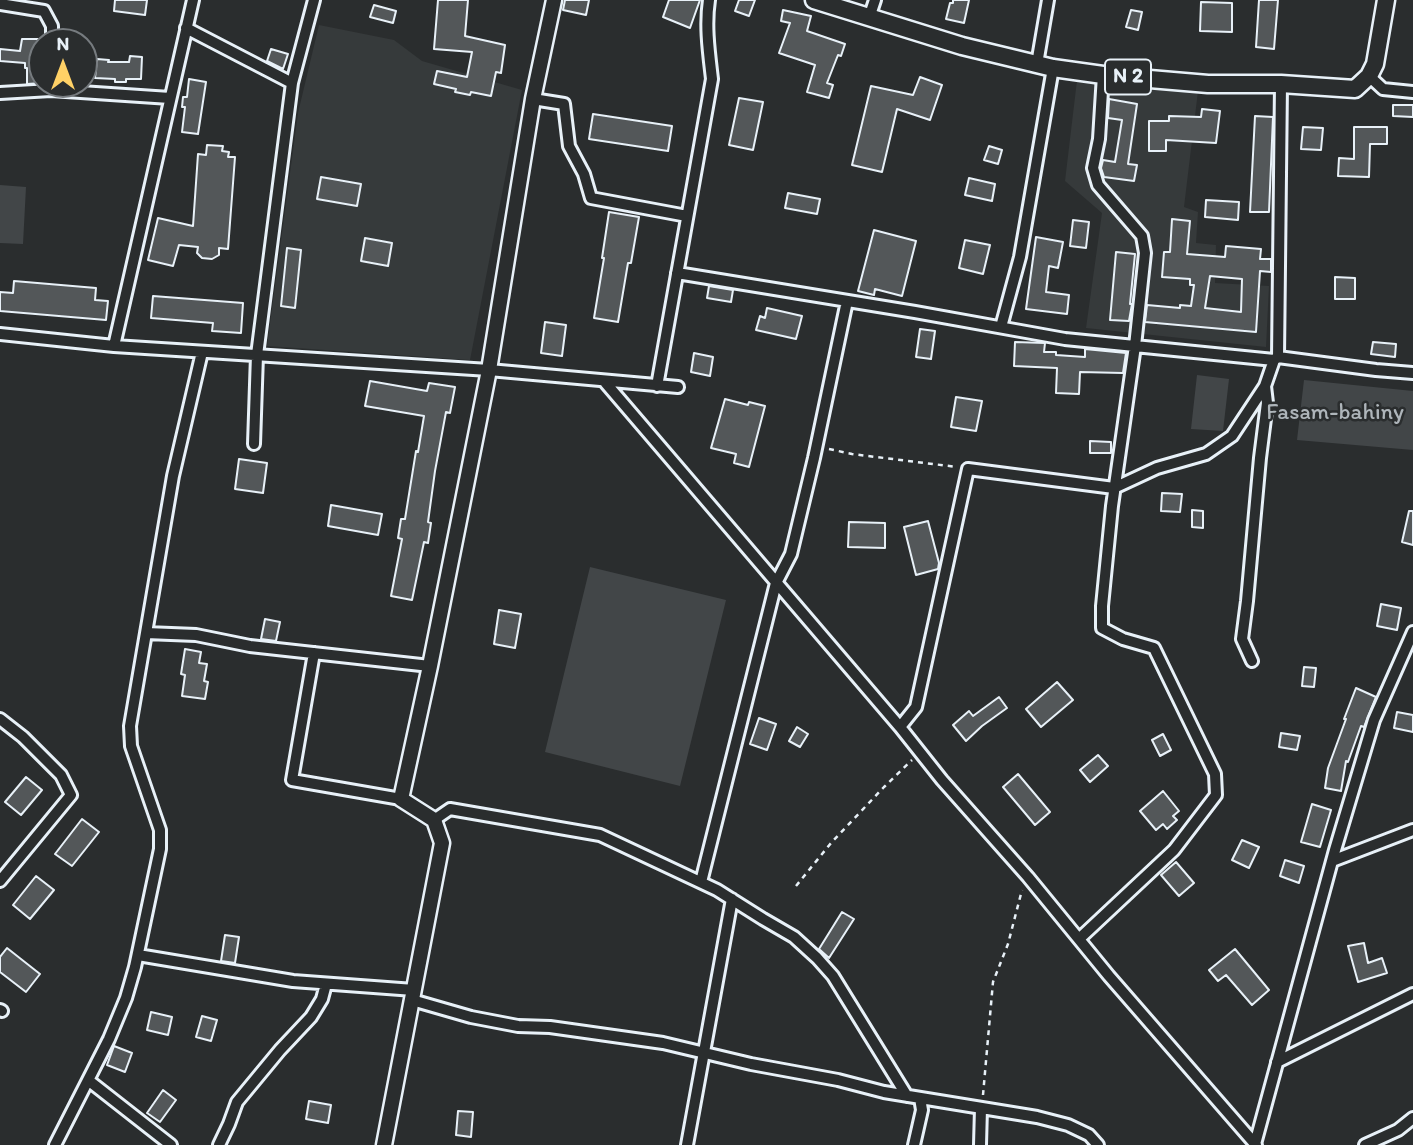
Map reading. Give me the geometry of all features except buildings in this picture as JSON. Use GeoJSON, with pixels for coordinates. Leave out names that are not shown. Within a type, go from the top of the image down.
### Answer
{"type":"FeatureCollection","features":[{"type":"Feature","properties":{"kind":"main road","name":"N 2"},"geometry":{"type":"LineString","coordinates":[[814,0],[962,46],[1053,68],[1102,75],[1208,84],[1281,84],[1355,89],[1369,76]]}},
{"type":"Feature","properties":{"kind":"main road"},"geometry":{"type":"LineString","coordinates":[[1369,76],[1375,64],[1386,0]]}},
{"type":"Feature","properties":{"kind":"street"},"geometry":{"type":"LineString","coordinates":[[114,346],[193,0]]}},
{"type":"Feature","properties":{"kind":"street"},"geometry":{"type":"LineString","coordinates":[[254,444],[257,355],[292,83],[314,0]]}},
{"type":"Feature","properties":{"kind":"street"},"geometry":{"type":"LineString","coordinates":[[401,799],[489,370],[533,99],[554,0]]}},
{"type":"Feature","properties":{"kind":"street"},"geometry":{"type":"LineString","coordinates":[[657,386],[712,79],[708,48],[709,0]]}},
{"type":"Feature","properties":{"kind":"street"},"geometry":{"type":"LineString","coordinates":[[869,19],[875,0]]}},
{"type":"Feature","properties":{"kind":"street"},"geometry":{"type":"LineString","coordinates":[[1037,64],[1048,0]]}},
{"type":"Feature","properties":{"kind":"street"},"geometry":{"type":"LineString","coordinates":[[0,4],[45,6],[52,28]]}},
{"type":"Feature","properties":{"kind":"street"},"geometry":{"type":"LineString","coordinates":[[186,28],[292,83]]}},
{"type":"Feature","properties":{"kind":"street"},"geometry":{"type":"LineString","coordinates":[[1001,327],[1020,257],[1053,68]]}},
{"type":"Feature","properties":{"kind":"street"},"geometry":{"type":"LineString","coordinates":[[1079,939],[1174,850],[1216,795],[1215,774],[1154,648],[1123,639],[1102,628],[1114,488],[1135,346],[1145,253],[1142,236],[1098,184],[1093,168],[1099,139],[1102,75]]}},
{"type":"Feature","properties":{"kind":"street"},"geometry":{"type":"LineString","coordinates":[[1369,76],[1383,89],[1413,92]]}},
{"type":"Feature","properties":{"kind":"street"},"geometry":{"type":"LineString","coordinates":[[900,727],[916,707],[968,469],[1114,488],[1157,468],[1206,454],[1224,442],[1232,436],[1265,386],[1276,358],[1281,84]]}},
{"type":"Feature","properties":{"kind":"street"},"geometry":{"type":"LineString","coordinates":[[0,93],[28,90]]}},
{"type":"Feature","properties":{"kind":"street"},"geometry":{"type":"LineString","coordinates":[[98,91],[170,98]]}},
{"type":"Feature","properties":{"kind":"street"},"geometry":{"type":"LineString","coordinates":[[533,99],[565,104],[569,146],[584,174],[591,198],[687,216]]}},
{"type":"Feature","properties":{"kind":"street"},"geometry":{"type":"LineString","coordinates":[[677,273],[1065,339],[1413,373]]}},
{"type":"Feature","properties":{"kind":"street"},"geometry":{"type":"LineString","coordinates":[[701,882],[776,583],[791,554],[847,301]]}},
{"type":"Feature","properties":{"kind":"street"},"geometry":{"type":"LineString","coordinates":[[0,334],[114,346],[489,370],[678,387]]}},
{"type":"Feature","properties":{"kind":"street"},"geometry":{"type":"LineString","coordinates":[[55,1145],[109,1039],[126,998],[138,955],[160,849],[160,830],[131,746],[130,726],[173,476],[202,352]]}},
{"type":"Feature","properties":{"kind":"street"},"geometry":{"type":"LineString","coordinates":[[604,381],[1255,1144]]}},
{"type":"Feature","properties":{"kind":"street"},"geometry":{"type":"LineString","coordinates":[[1252,661],[1242,639],[1268,403],[1265,386]]}},
{"type":"Feature","properties":{"kind":"street"},"geometry":{"type":"LineString","coordinates":[[1255,1144],[1332,861],[1374,720],[1413,632]]}},
{"type":"Feature","properties":{"kind":"street"},"geometry":{"type":"LineString","coordinates":[[145,633],[196,635],[250,646],[430,666]]}},
{"type":"Feature","properties":{"kind":"street"},"geometry":{"type":"LineString","coordinates":[[314,653],[292,780],[401,799],[434,820],[442,843],[384,1145]]}},
{"type":"Feature","properties":{"kind":"street"},"geometry":{"type":"LineString","coordinates":[[0,719],[23,737],[61,775],[71,795],[0,881]]}},
{"type":"Feature","properties":{"kind":"street"},"geometry":{"type":"LineString","coordinates":[[434,820],[450,809],[600,835],[717,890],[794,937],[817,958],[833,976],[907,1096]]}},
{"type":"Feature","properties":{"kind":"street"},"geometry":{"type":"LineString","coordinates":[[1332,861],[1413,830]]}},
{"type":"Feature","properties":{"kind":"street"},"geometry":{"type":"LineString","coordinates":[[687,1145],[732,899]]}},
{"type":"Feature","properties":{"kind":"street"},"geometry":{"type":"LineString","coordinates":[[138,955],[293,981],[413,995],[471,1017],[518,1026],[550,1027],[663,1043],[884,1092],[1037,1117],[1068,1125],[1089,1135],[1098,1145]]}},
{"type":"Feature","properties":{"kind":"street"},"geometry":{"type":"LineString","coordinates":[[219,1145],[237,1102],[280,1050],[312,1017],[323,999],[326,984]]}},
{"type":"Feature","properties":{"kind":"street"},"geometry":{"type":"LineString","coordinates":[[1277,1062],[1413,994]]}},
{"type":"Feature","properties":{"kind":"street"},"geometry":{"type":"LineString","coordinates":[[88,1080],[172,1145]]}},
{"type":"Feature","properties":{"kind":"street"},"geometry":{"type":"LineString","coordinates":[[914,1145],[922,1110],[920,1098]]}},
{"type":"Feature","properties":{"kind":"street"},"geometry":{"type":"LineString","coordinates":[[980,1145],[981,1108]]}},
{"type":"Feature","properties":{"kind":"street"},"geometry":{"type":"LineString","coordinates":[[1365,1145],[1398,1130],[1413,1118]]}},
{"type":"Feature","properties":{"kind":"path"},"geometry":{"type":"LineString","coordinates":[[816,446],[852,454],[968,469]]}},
{"type":"Feature","properties":{"kind":"path"},"geometry":{"type":"LineString","coordinates":[[796,886],[831,843],[921,752]]}},
{"type":"Feature","properties":{"kind":"path"},"geometry":{"type":"LineString","coordinates":[[981,1108],[993,982],[1008,944],[1018,900],[1028,877]]}},
{"type":"Feature","properties":{"kind":"shaded area"},"geometry":{"type":"Polygon","coordinates":[[[319,25],[394,40],[422,61],[522,90],[470,360],[267,346],[298,113],[319,25]]]}},
{"type":"Feature","properties":{"kind":"shaded area"},"geometry":{"type":"Polygon","coordinates":[[[1078,72],[1198,91],[1184,207],[1198,212],[1196,243],[1216,245],[1215,283],[1269,286],[1266,347],[1086,328],[1102,213],[1065,181],[1078,72]]]}},
{"type":"Feature","properties":{"kind":"green space"},"geometry":{"type":"Polygon","coordinates":[[[0,185],[26,187],[23,244],[0,243],[0,185]]]}},
{"type":"Feature","properties":{"kind":"green space"},"geometry":{"type":"Polygon","coordinates":[[[1197,375],[1229,379],[1223,431],[1191,429],[1197,375]]]}},
{"type":"Feature","properties":{"kind":"green space","name":"Fasam-bahiny"},"geometry":{"type":"Polygon","coordinates":[[[1304,380],[1413,391],[1413,450],[1297,440],[1304,380]]]}},
{"type":"Feature","properties":{"kind":"green space"},"geometry":{"type":"Polygon","coordinates":[[[590,567],[726,600],[680,786],[545,752],[590,567]]]}}]}
